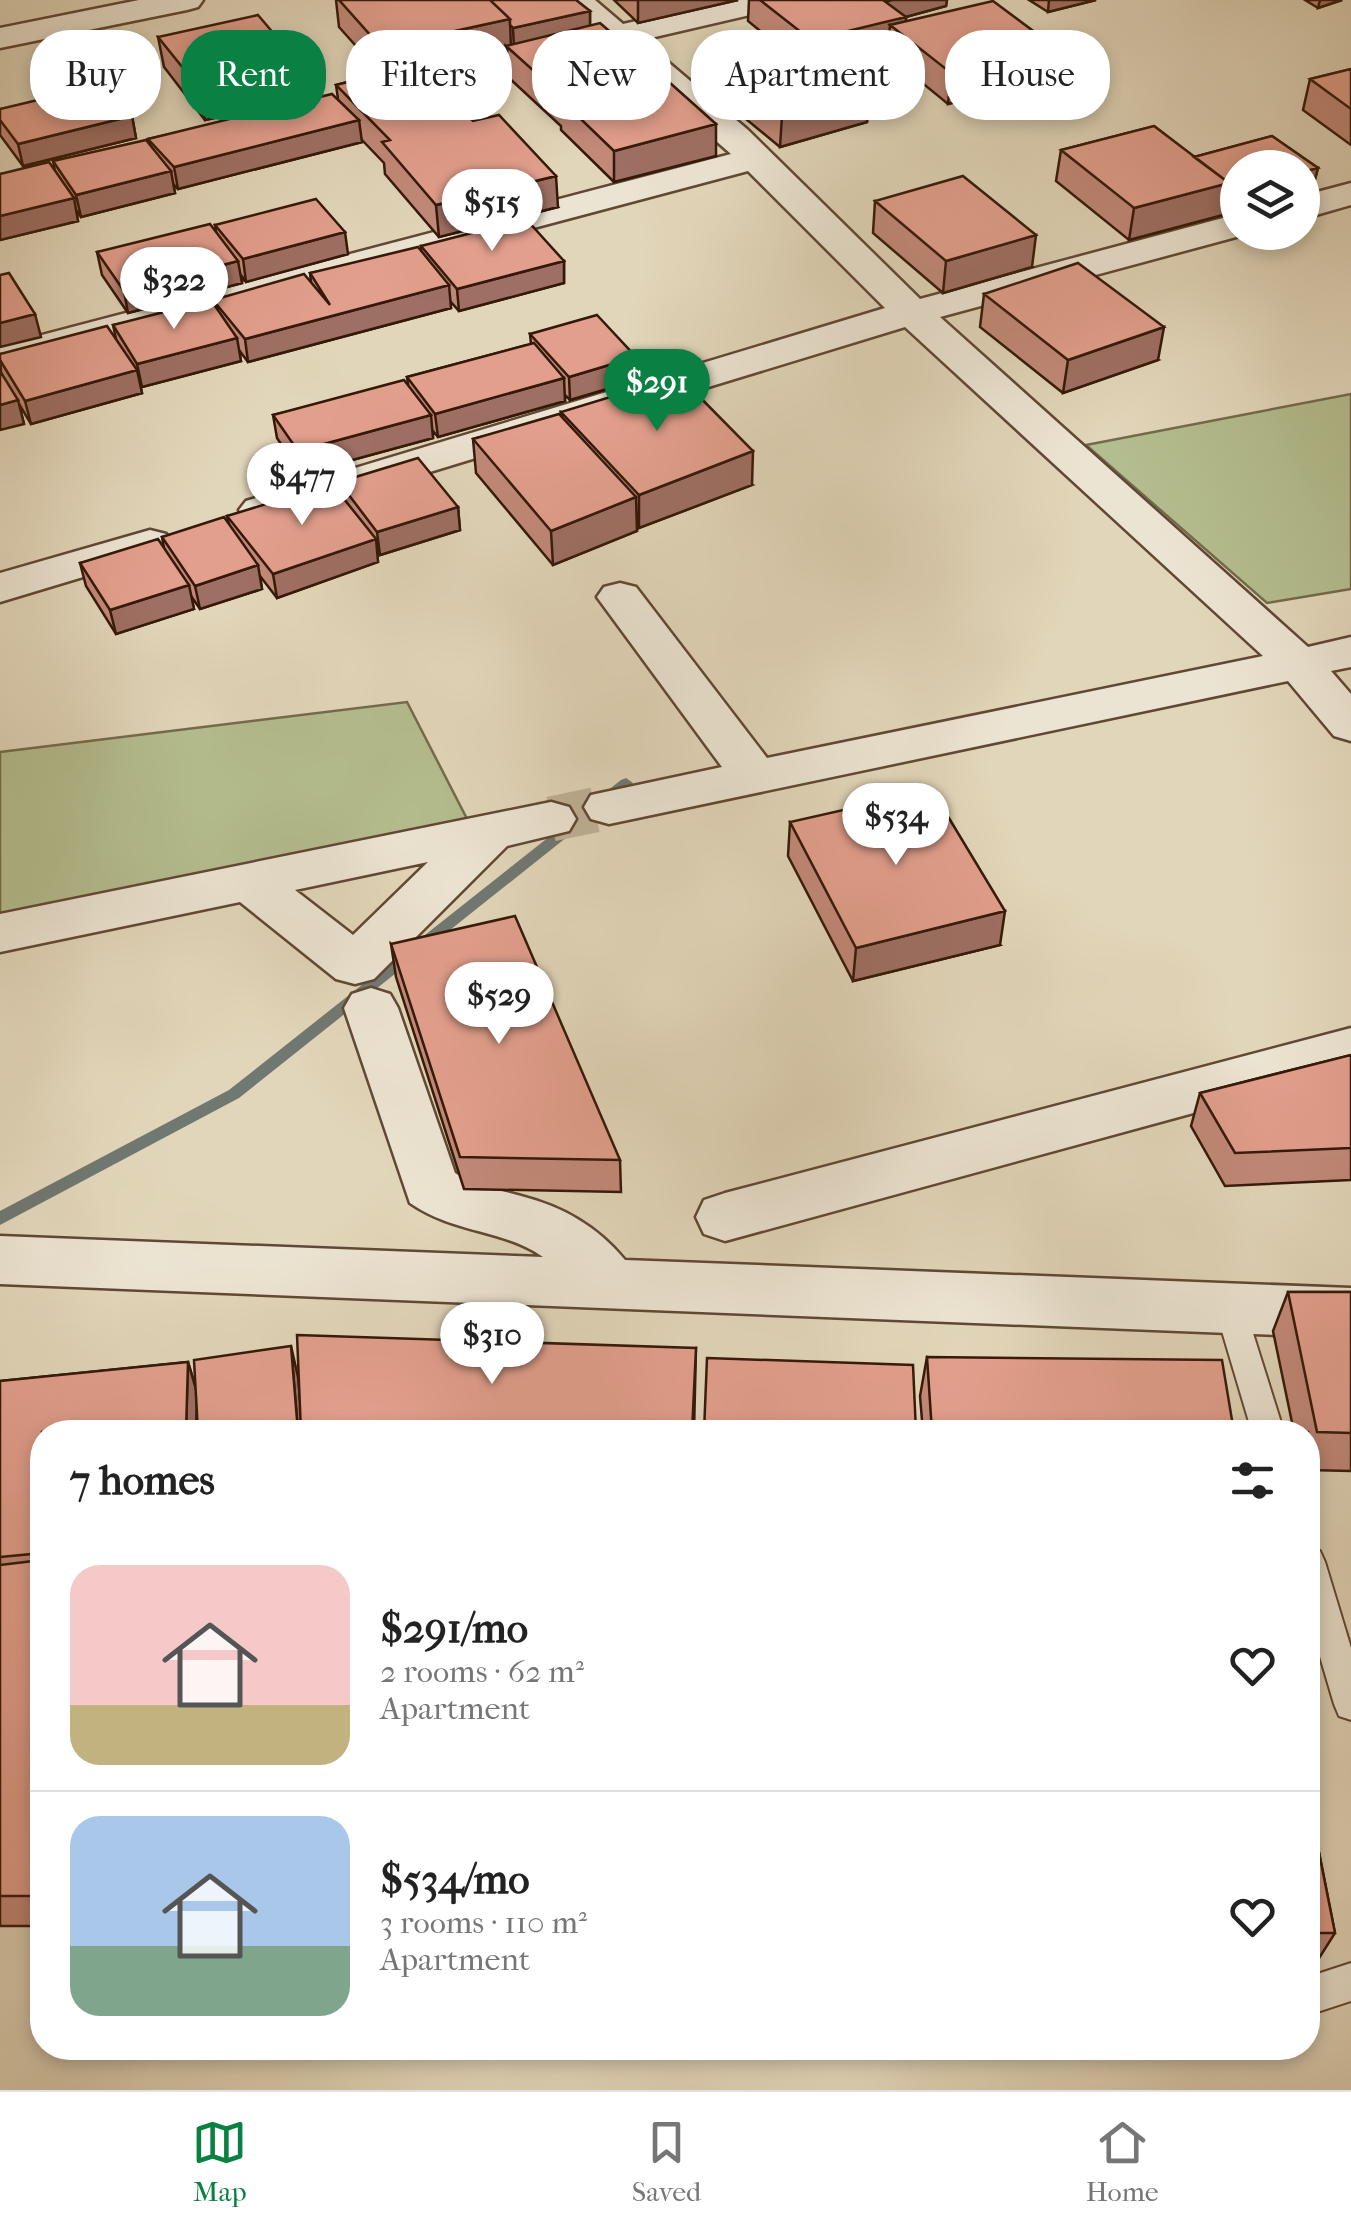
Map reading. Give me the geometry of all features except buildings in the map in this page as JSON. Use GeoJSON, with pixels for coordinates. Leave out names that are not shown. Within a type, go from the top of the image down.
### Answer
{"type":"FeatureCollection","features":[{"type":"Feature","properties":{"kind":"street"},"geometry":{"type":"LineString","coordinates":[[0,38],[187,0]]}},
{"type":"Feature","properties":{"kind":"street"},"geometry":{"type":"LineString","coordinates":[[575,0],[609,30]]}},
{"type":"Feature","properties":{"kind":"street"},"geometry":{"type":"LineString","coordinates":[[642,30],[773,0]]}},
{"type":"Feature","properties":{"kind":"street"},"geometry":{"type":"LineString","coordinates":[[326,112],[532,58]]}},
{"type":"Feature","properties":{"kind":"street"},"geometry":{"type":"LineString","coordinates":[[671,83],[735,138],[912,313],[1299,664],[1351,725]]}},
{"type":"Feature","properties":{"kind":"street"},"geometry":{"type":"LineString","coordinates":[[0,358],[753,159]]}},
{"type":"Feature","properties":{"kind":"street"},"geometry":{"type":"LineString","coordinates":[[1320,203],[1351,194]]}},
{"type":"Feature","properties":{"kind":"street"},"geometry":{"type":"LineString","coordinates":[[0,588],[912,313],[1220,230]]}},
{"type":"Feature","properties":{"kind":"street"},"geometry":{"type":"LineString","coordinates":[[620,597],[755,776]]}},
{"type":"Feature","properties":{"kind":"street"},"geometry":{"type":"LineString","coordinates":[[609,807],[1351,652]]}},
{"type":"Feature","properties":{"kind":"street"},"geometry":{"type":"LineString","coordinates":[[0,933],[552,819]]}},
{"type":"Feature","properties":{"kind":"street"},"geometry":{"type":"LineString","coordinates":[[248,881],[355,965],[491,831]]}},
{"type":"Feature","properties":{"kind":"street"},"geometry":{"type":"LineString","coordinates":[[372,1008],[431,1187],[478,1214],[519,1219],[551,1232],[585,1252],[608,1282]]}},
{"type":"Feature","properties":{"kind":"street"},"geometry":{"type":"LineString","coordinates":[[725,1217],[1351,1049]]}},
{"type":"Feature","properties":{"kind":"street"},"geometry":{"type":"LineString","coordinates":[[0,1260],[1351,1313]]}},
{"type":"Feature","properties":{"kind":"lane"},"geometry":{"type":"LineString","coordinates":[[1230,1311],[1264,1420]]}},
{"type":"Feature","properties":{"kind":"lane"},"geometry":{"type":"LineString","coordinates":[[1320,1602],[1351,1704]]}},
{"type":"Feature","properties":{"kind":"lane"},"geometry":{"type":"LineString","coordinates":[[1320,1992],[1351,1982]]}},
{"type":"Feature","properties":{"kind":"green space"},"geometry":{"type":"Polygon","coordinates":[[[1351,394],[1351,589],[1267,603],[1086,445],[1351,394]]]}},
{"type":"Feature","properties":{"kind":"green space"},"geometry":{"type":"Polygon","coordinates":[[[407,702],[482,848],[0,933],[0,752],[407,702]]]}},
{"type":"Feature","properties":{"kind":"waterway"},"geometry":{"type":"LineString","coordinates":[[0,1219],[234,1094],[626,783]]}},
{"type":"Feature","properties":{"kind":"tunnel"},"geometry":{"type":"LineString","coordinates":[[551,819],[609,807]]}}]}
